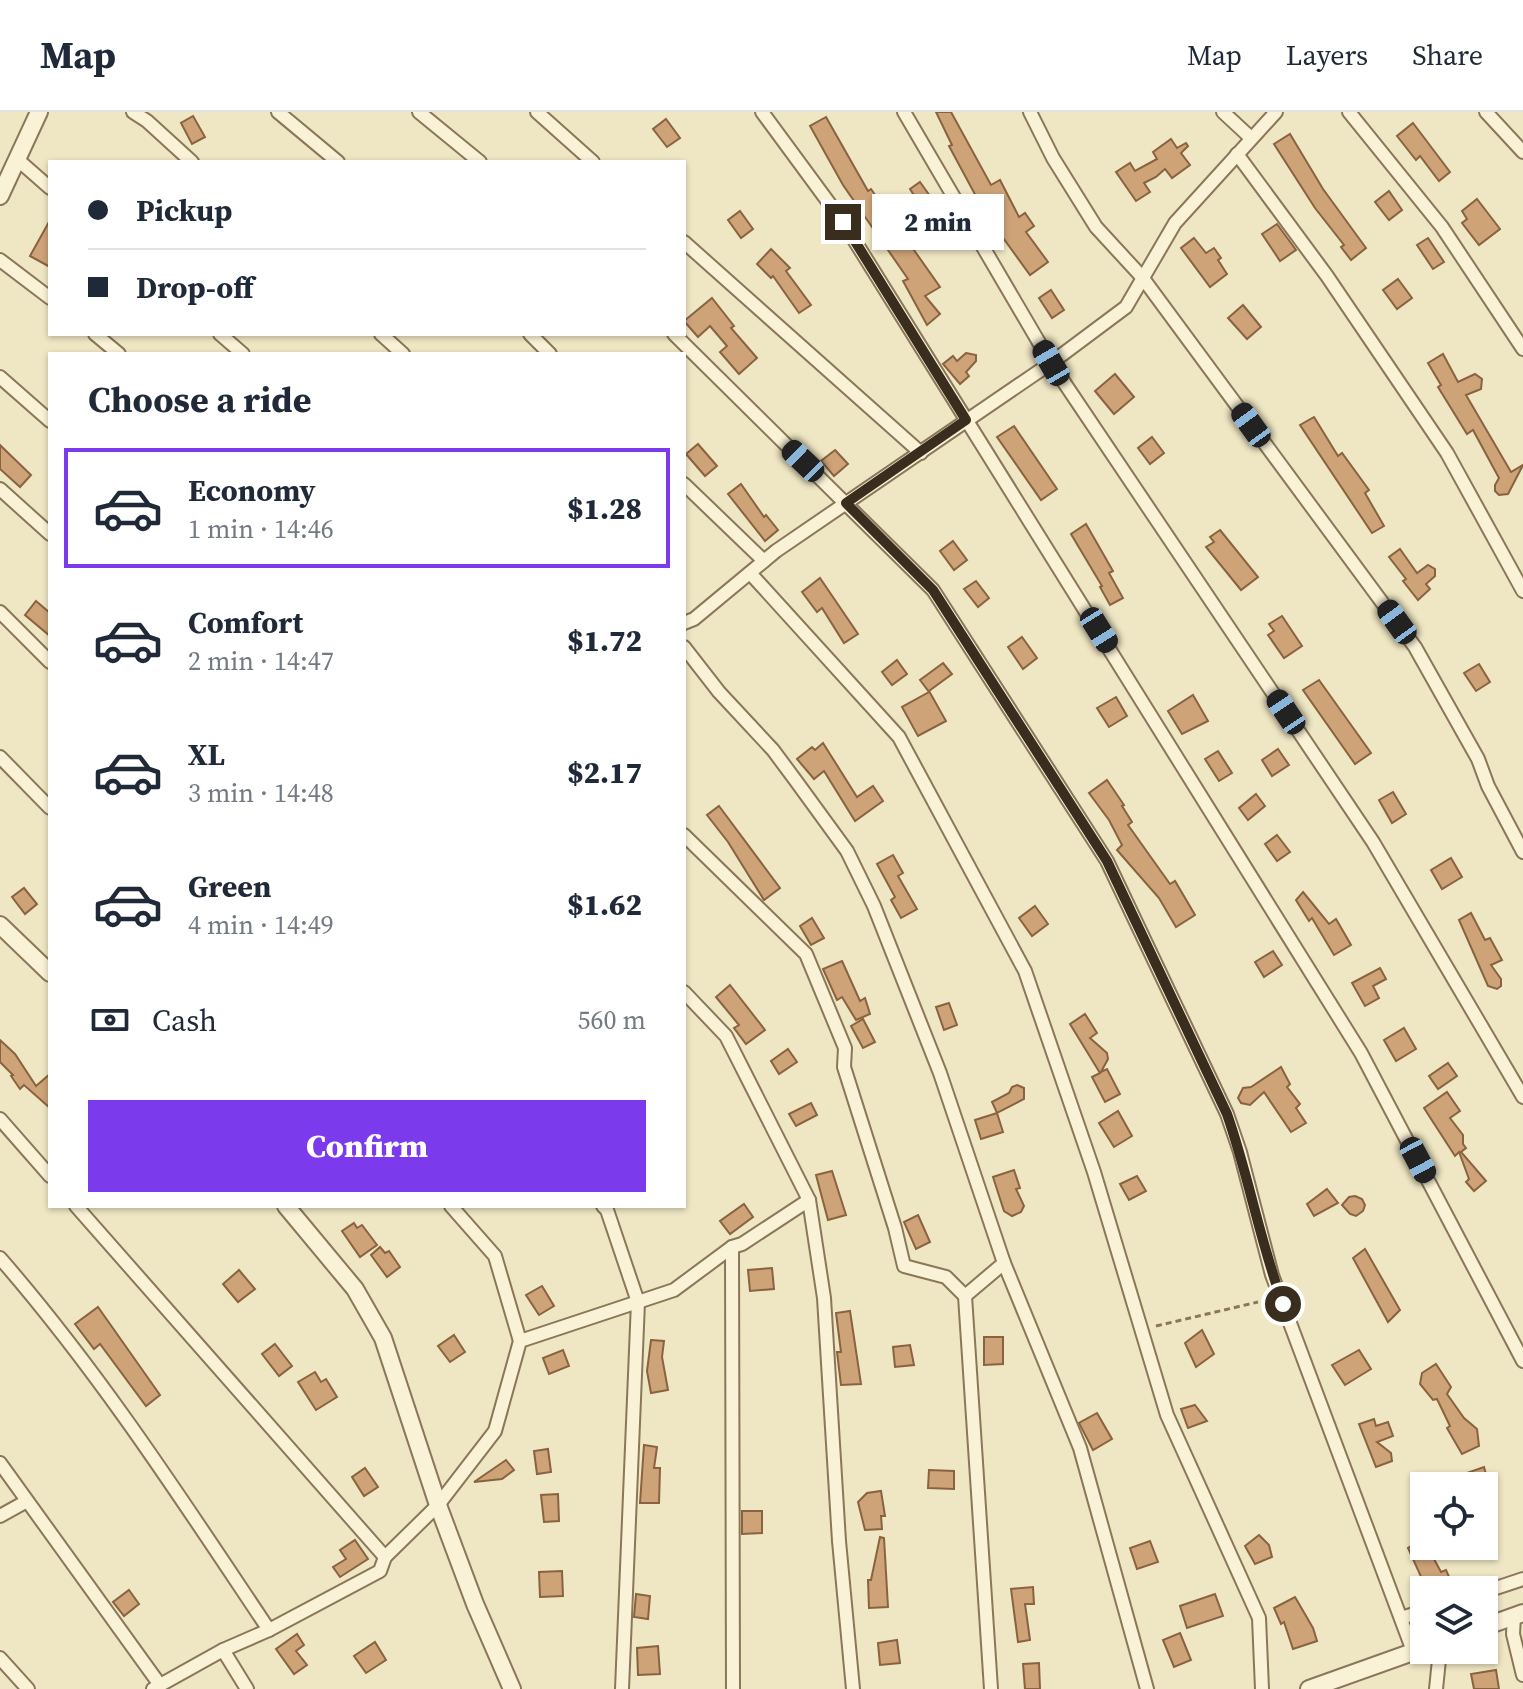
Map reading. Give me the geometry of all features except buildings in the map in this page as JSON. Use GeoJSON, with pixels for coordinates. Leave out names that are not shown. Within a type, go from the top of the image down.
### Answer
{"type":"FeatureCollection","features":[{"type":"Feature","properties":{"kind":"street"},"geometry":{"type":"LineString","coordinates":[[0,196],[39,112]]}},
{"type":"Feature","properties":{"kind":"street"},"geometry":{"type":"LineString","coordinates":[[133,112],[190,160]]}},
{"type":"Feature","properties":{"kind":"street"},"geometry":{"type":"LineString","coordinates":[[278,112],[336,160]]}},
{"type":"Feature","properties":{"kind":"street"},"geometry":{"type":"LineString","coordinates":[[419,112],[478,160]]}},
{"type":"Feature","properties":{"kind":"street"},"geometry":{"type":"LineString","coordinates":[[537,112],[591,160]]}},
{"type":"Feature","properties":{"kind":"street"},"geometry":{"type":"LineString","coordinates":[[762,112],[843,222],[1361,1053],[1521,1350]]}},
{"type":"Feature","properties":{"kind":"street"},"geometry":{"type":"LineString","coordinates":[[904,112],[1051,363],[1373,842],[1523,1097]]}},
{"type":"Feature","properties":{"kind":"street"},"geometry":{"type":"LineString","coordinates":[[1030,112],[1053,158],[1096,227],[1142,277],[1415,647],[1478,759],[1488,786],[1523,852]]}},
{"type":"Feature","properties":{"kind":"street"},"geometry":{"type":"LineString","coordinates":[[1223,112],[1251,138]]}},
{"type":"Feature","properties":{"kind":"street"},"geometry":{"type":"LineString","coordinates":[[687,618],[1126,307],[1175,223],[1276,112]]}},
{"type":"Feature","properties":{"kind":"street"},"geometry":{"type":"LineString","coordinates":[[1349,112],[1442,227],[1523,349]]}},
{"type":"Feature","properties":{"kind":"street"},"geometry":{"type":"LineString","coordinates":[[1486,112],[1523,152]]}},
{"type":"Feature","properties":{"kind":"street"},"geometry":{"type":"LineString","coordinates":[[1237,154],[1318,264],[1447,453],[1523,591]]}},
{"type":"Feature","properties":{"kind":"street"},"geometry":{"type":"LineString","coordinates":[[17,159],[48,186]]}},
{"type":"Feature","properties":{"kind":"street"},"geometry":{"type":"LineString","coordinates":[[686,244],[921,453]]}},
{"type":"Feature","properties":{"kind":"street"},"geometry":{"type":"LineString","coordinates":[[0,260],[48,296]]}},
{"type":"Feature","properties":{"kind":"street"},"geometry":{"type":"LineString","coordinates":[[97,336],[117,352]]}},
{"type":"Feature","properties":{"kind":"street"},"geometry":{"type":"LineString","coordinates":[[222,336],[241,352]]}},
{"type":"Feature","properties":{"kind":"street"},"geometry":{"type":"LineString","coordinates":[[383,336],[401,352]]}},
{"type":"Feature","properties":{"kind":"street"},"geometry":{"type":"LineString","coordinates":[[532,336],[548,352]]}},
{"type":"Feature","properties":{"kind":"street"},"geometry":{"type":"LineString","coordinates":[[676,336],[933,590],[1107,861],[1227,1114],[1272,1275],[1401,1618],[1410,1634]]}},
{"type":"Feature","properties":{"kind":"street"},"geometry":{"type":"LineString","coordinates":[[0,377],[48,419]]}},
{"type":"Feature","properties":{"kind":"street"},"geometry":{"type":"LineString","coordinates":[[686,486],[764,561]]}},
{"type":"Feature","properties":{"kind":"street"},"geometry":{"type":"LineString","coordinates":[[0,489],[48,532]]}},
{"type":"Feature","properties":{"kind":"street"},"geometry":{"type":"LineString","coordinates":[[750,573],[899,737],[1025,971],[1094,1172],[1167,1415],[1259,1618],[1262,1689]]}},
{"type":"Feature","properties":{"kind":"street"},"geometry":{"type":"LineString","coordinates":[[0,612],[48,660]]}},
{"type":"Feature","properties":{"kind":"street"},"geometry":{"type":"LineString","coordinates":[[686,650],[719,692],[773,750],[847,851],[874,906],[940,1073],[1004,1263],[1080,1448],[1147,1689]]}},
{"type":"Feature","properties":{"kind":"street"},"geometry":{"type":"LineString","coordinates":[[0,757],[48,806]]}},
{"type":"Feature","properties":{"kind":"street"},"geometry":{"type":"LineString","coordinates":[[686,837],[806,954],[845,1048],[844,1067],[904,1266],[946,1277],[965,1296],[991,1689]]}},
{"type":"Feature","properties":{"kind":"street"},"geometry":{"type":"LineString","coordinates":[[0,925],[48,971]]}},
{"type":"Feature","properties":{"kind":"street"},"geometry":{"type":"LineString","coordinates":[[686,994],[726,1036],[809,1200],[824,1298],[839,1541],[853,1689]]}},
{"type":"Feature","properties":{"kind":"street"},"geometry":{"type":"LineString","coordinates":[[0,1119],[48,1174]]}},
{"type":"Feature","properties":{"kind":"street"},"geometry":{"type":"LineString","coordinates":[[520,1341],[674,1290],[732,1247],[742,1244],[809,1200]]}},
{"type":"Feature","properties":{"kind":"street"},"geometry":{"type":"LineString","coordinates":[[78,1208],[385,1557]]}},
{"type":"Feature","properties":{"kind":"street"},"geometry":{"type":"LineString","coordinates":[[288,1208],[355,1289],[383,1338],[438,1505],[475,1604],[512,1689]]}},
{"type":"Feature","properties":{"kind":"street"},"geometry":{"type":"LineString","coordinates":[[0,1463],[156,1687],[380,1571],[385,1557],[438,1505],[495,1431],[520,1341],[495,1256],[453,1208]]}},
{"type":"Feature","properties":{"kind":"street"},"geometry":{"type":"LineString","coordinates":[[605,1208],[638,1302],[622,1689]]}},
{"type":"Feature","properties":{"kind":"street"},"geometry":{"type":"LineString","coordinates":[[732,1247],[733,1689]]}},
{"type":"Feature","properties":{"kind":"street"},"geometry":{"type":"LineString","coordinates":[[0,1258],[37,1301],[131,1425],[269,1630]]}},
{"type":"Feature","properties":{"kind":"street"},"geometry":{"type":"LineString","coordinates":[[965,1296],[1004,1263]]}},
{"type":"Feature","properties":{"kind":"street"},"geometry":{"type":"LineString","coordinates":[[0,1516],[27,1501]]}},
{"type":"Feature","properties":{"kind":"street"},"geometry":{"type":"LineString","coordinates":[[1498,1587],[1523,1579]]}},
{"type":"Feature","properties":{"kind":"street"},"geometry":{"type":"LineString","coordinates":[[1498,1622],[1519,1614]]}},
{"type":"Feature","properties":{"kind":"street"},"geometry":{"type":"LineString","coordinates":[[1519,1614],[1513,1634],[1523,1675]]}},
{"type":"Feature","properties":{"kind":"street"},"geometry":{"type":"LineString","coordinates":[[1401,1618],[1410,1615]]}},
{"type":"Feature","properties":{"kind":"street"},"geometry":{"type":"LineString","coordinates":[[223,1650],[247,1689]]}},
{"type":"Feature","properties":{"kind":"street"},"geometry":{"type":"LineString","coordinates":[[1312,1689],[1410,1653]]}},
{"type":"Feature","properties":{"kind":"street"},"geometry":{"type":"LineString","coordinates":[[0,1658],[28,1689]]}},
{"type":"Feature","properties":{"kind":"street"},"geometry":{"type":"LineString","coordinates":[[1436,1689],[1439,1664]]}},
{"type":"Feature","properties":{"kind":"path"},"geometry":{"type":"LineString","coordinates":[[1156,1326],[1258,1302]]}},
{"type":"Feature","properties":{"kind":"route"},"geometry":{"type":"LineString","coordinates":[[843,222],[966,420],[846,503],[933,590],[1107,861],[1227,1114],[1283,1304]]}}]}
